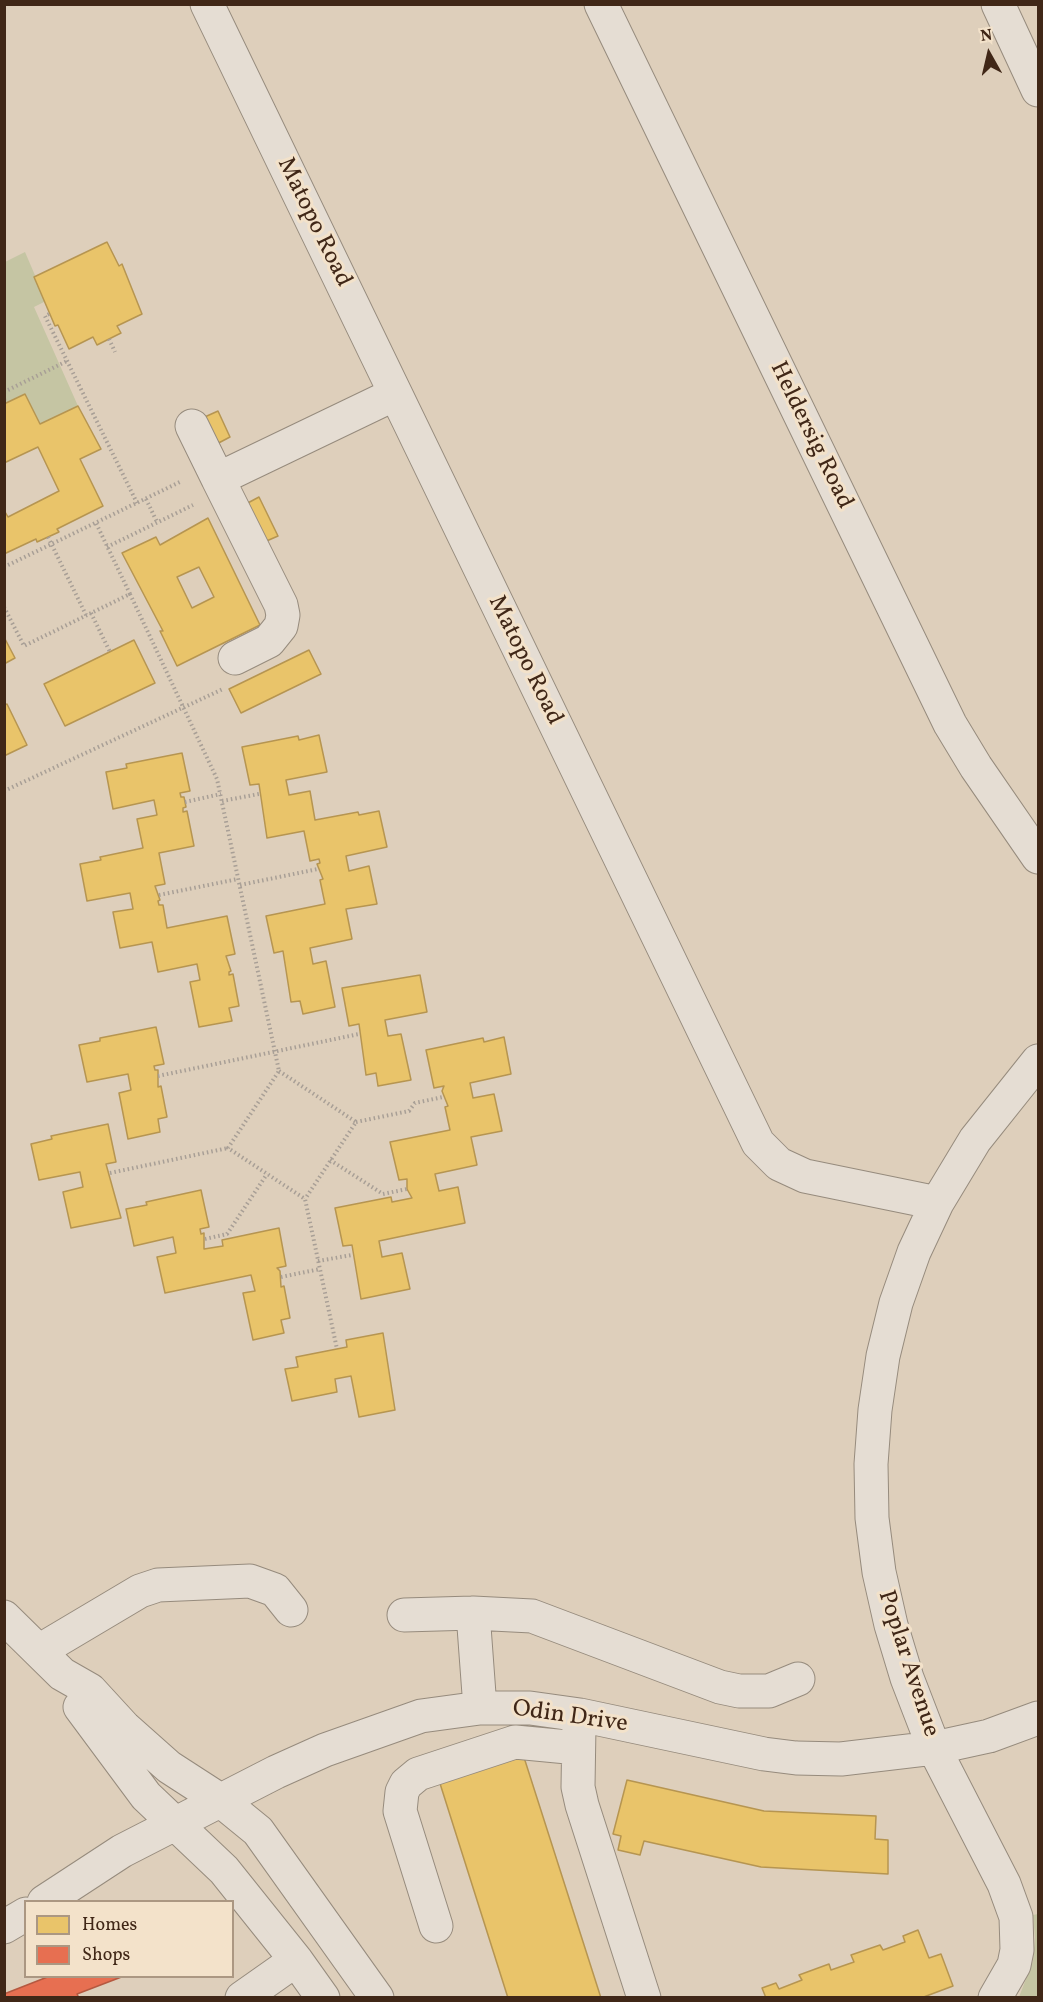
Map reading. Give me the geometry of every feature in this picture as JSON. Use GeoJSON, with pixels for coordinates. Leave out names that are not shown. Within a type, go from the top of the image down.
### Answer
{"type":"FeatureCollection","features":[{"type":"Feature","properties":{"kind":"street","name":"Matopo Road"},"geometry":{"type":"LineString","coordinates":[[207,4],[758,1143],[778,1164],[805,1176],[937,1203]]}},
{"type":"Feature","properties":{"kind":"street","name":"Heldersig Road"},"geometry":{"type":"LineString","coordinates":[[601,4],[950,724],[976,767],[1038,856]]}},
{"type":"Feature","properties":{"kind":"street"},"geometry":{"type":"LineString","coordinates":[[998,4],[1038,90]]}},
{"type":"Feature","properties":{"kind":"street"},"geometry":{"type":"LineString","coordinates":[[218,479],[395,394]]}},
{"type":"Feature","properties":{"kind":"street"},"geometry":{"type":"LineString","coordinates":[[192,426],[283,615],[277,635],[235,658]]}},
{"type":"Feature","properties":{"kind":"street","name":"Poplar Avenue"},"geometry":{"type":"LineString","coordinates":[[996,1998],[1014,1965],[1017,1950],[1016,1917],[1004,1884],[934,1748],[907,1677],[891,1625],[879,1572],[872,1518],[871,1464],[874,1410],[883,1356],[896,1303],[914,1252],[937,1203],[975,1140],[1038,1061]]}},
{"type":"Feature","properties":{"kind":"street"},"geometry":{"type":"LineString","coordinates":[[39,1652],[140,1591],[158,1585],[250,1581],[275,1590],[291,1610]]}},
{"type":"Feature","properties":{"kind":"street"},"geometry":{"type":"LineString","coordinates":[[404,1615],[473,1612],[532,1616],[720,1687],[739,1691],[769,1691],[798,1679]]}},
{"type":"Feature","properties":{"kind":"street"},"geometry":{"type":"LineString","coordinates":[[473,1612],[480,1708]]}},
{"type":"Feature","properties":{"kind":"street"},"geometry":{"type":"LineString","coordinates":[[4,1617],[62,1674],[90,1690],[124,1727],[169,1767],[220,1800],[258,1831],[377,1998]]}},
{"type":"Feature","properties":{"kind":"street"},"geometry":{"type":"LineString","coordinates":[[62,1674],[77,1702],[146,1796],[224,1870],[296,1960],[323,1998]]}},
{"type":"Feature","properties":{"kind":"street","name":"Odin Drive"},"geometry":{"type":"LineString","coordinates":[[47,1900],[122,1851],[287,1766],[375,1731],[421,1716],[480,1708],[530,1708],[580,1715],[796,1758],[870,1757],[934,1748],[989,1736],[1038,1718]]}},
{"type":"Feature","properties":{"kind":"street"},"geometry":{"type":"LineString","coordinates":[[580,1715],[578,1787],[644,1998]]}},
{"type":"Feature","properties":{"kind":"street"},"geometry":{"type":"LineString","coordinates":[[436,1926],[400,1811],[402,1792],[406,1784],[418,1774],[515,1742],[578,1748]]}},
{"type":"Feature","properties":{"kind":"street"},"geometry":{"type":"LineString","coordinates":[[4,1927],[24,1915]]}},
{"type":"Feature","properties":{"kind":"street"},"geometry":{"type":"LineString","coordinates":[[242,1998],[296,1960]]}},
{"type":"Feature","properties":{"kind":"path"},"geometry":{"type":"LineString","coordinates":[[49,314],[45,316],[136,503]]}},
{"type":"Feature","properties":{"kind":"path"},"geometry":{"type":"LineString","coordinates":[[109,339],[115,352]]}},
{"type":"Feature","properties":{"kind":"path"},"geometry":{"type":"LineString","coordinates":[[4,392],[67,361]]}},
{"type":"Feature","properties":{"kind":"path"},"geometry":{"type":"LineString","coordinates":[[4,567],[185,479]]}},
{"type":"Feature","properties":{"kind":"path"},"geometry":{"type":"LineString","coordinates":[[146,499],[157,522]]}},
{"type":"Feature","properties":{"kind":"path"},"geometry":{"type":"LineString","coordinates":[[107,547],[197,503]]}},
{"type":"Feature","properties":{"kind":"path"},"geometry":{"type":"LineString","coordinates":[[96,523],[218,779],[279,1071],[228,1148],[110,1173]]}},
{"type":"Feature","properties":{"kind":"path"},"geometry":{"type":"LineString","coordinates":[[48,537],[110,652]]}},
{"type":"Feature","properties":{"kind":"path"},"geometry":{"type":"LineString","coordinates":[[4,607],[24,646],[130,594]]}},
{"type":"Feature","properties":{"kind":"path"},"geometry":{"type":"LineString","coordinates":[[4,791],[184,707]]}},
{"type":"Feature","properties":{"kind":"path"},"geometry":{"type":"LineString","coordinates":[[222,801],[259,794]]}},
{"type":"Feature","properties":{"kind":"path"},"geometry":{"type":"LineString","coordinates":[[185,802],[221,795]]}},
{"type":"Feature","properties":{"kind":"path"},"geometry":{"type":"LineString","coordinates":[[240,885],[318,869]]}},
{"type":"Feature","properties":{"kind":"path"},"geometry":{"type":"LineString","coordinates":[[159,895],[238,879]]}},
{"type":"Feature","properties":{"kind":"path"},"geometry":{"type":"LineString","coordinates":[[158,1076],[359,1034]]}},
{"type":"Feature","properties":{"kind":"path"},"geometry":{"type":"LineString","coordinates":[[279,1071],[356,1122]]}},
{"type":"Feature","properties":{"kind":"path"},"geometry":{"type":"LineString","coordinates":[[337,1349],[305,1199],[356,1122],[409,1111],[415,1103],[443,1096]]}},
{"type":"Feature","properties":{"kind":"path"},"geometry":{"type":"LineString","coordinates":[[228,1148],[305,1199]]}},
{"type":"Feature","properties":{"kind":"path"},"geometry":{"type":"LineString","coordinates":[[330,1160],[383,1194],[407,1189]]}},
{"type":"Feature","properties":{"kind":"path"},"geometry":{"type":"LineString","coordinates":[[205,1239],[227,1234],[267,1174]]}},
{"type":"Feature","properties":{"kind":"path"},"geometry":{"type":"LineString","coordinates":[[318,1262],[352,1255]]}},
{"type":"Feature","properties":{"kind":"path"},"geometry":{"type":"LineString","coordinates":[[281,1276],[320,1269]]}},
{"type":"Feature","properties":{"kind":"green space"},"geometry":{"type":"Polygon","coordinates":[[[25,252],[46,301],[34,307],[78,406],[40,424],[25,394],[5,404],[5,262],[25,252]]]}},
{"type":"Feature","properties":{"kind":"green space"},"geometry":{"type":"Polygon","coordinates":[[[1038,1914],[1038,1997],[1019,1997],[1033,1961],[1035,1938],[1033,1915],[1038,1914]]]}},
{"type":"Feature","properties":{"kind":"building: Homes"},"geometry":{"type":"Polygon","coordinates":[[[107,242],[119,266],[122,264],[142,314],[117,326],[121,333],[97,345],[93,337],[69,349],[58,325],[55,326],[34,277],[107,242]]]}},
{"type":"Feature","properties":{"kind":"building: Homes"},"geometry":{"type":"Polygon","coordinates":[[[25,394],[40,424],[78,406],[101,449],[80,459],[103,506],[57,529],[59,532],[37,542],[36,539],[4,554],[4,510],[8,517],[59,491],[38,447],[4,463],[4,404],[25,394]]]}},
{"type":"Feature","properties":{"kind":"building: Homes"},"geometry":{"type":"Polygon","coordinates":[[[218,411],[230,437],[211,447],[198,420],[218,411]]]}},
{"type":"Feature","properties":{"kind":"building: Homes"},"geometry":{"type":"Polygon","coordinates":[[[259,497],[278,536],[262,543],[244,505],[259,497]]]}},
{"type":"Feature","properties":{"kind":"building: Homes"},"geometry":{"type":"Polygon","coordinates":[[[208,518],[260,625],[177,666],[160,631],[163,631],[122,553],[156,537],[160,545],[208,518]],[[199,567],[177,577],[192,608],[214,597],[199,567]]]}},
{"type":"Feature","properties":{"kind":"building: Homes"},"geometry":{"type":"Polygon","coordinates":[[[4,637],[15,658],[4,664],[4,637]]]}},
{"type":"Feature","properties":{"kind":"building: Homes"},"geometry":{"type":"Polygon","coordinates":[[[134,640],[155,683],[65,726],[44,684],[134,640]]]}},
{"type":"Feature","properties":{"kind":"building: Homes"},"geometry":{"type":"Polygon","coordinates":[[[309,650],[321,674],[241,713],[229,689],[309,650]]]}},
{"type":"Feature","properties":{"kind":"building: Homes"},"geometry":{"type":"Polygon","coordinates":[[[7,704],[27,745],[4,756],[4,705],[7,704]]]}},
{"type":"Feature","properties":{"kind":"building: Homes"},"geometry":{"type":"Polygon","coordinates":[[[319,735],[327,772],[286,780],[289,795],[310,791],[315,820],[358,812],[359,815],[379,811],[387,847],[346,856],[349,871],[369,866],[377,904],[346,909],[352,939],[310,948],[313,964],[326,961],[335,1007],[303,1014],[300,1001],[291,1002],[283,951],[274,953],[266,916],[325,904],[320,880],[323,879],[317,864],[320,863],[319,859],[310,861],[304,831],[267,838],[259,784],[250,785],[242,747],[298,736],[299,740],[319,735]]]}},
{"type":"Feature","properties":{"kind":"building: Homes"},"geometry":{"type":"Polygon","coordinates":[[[182,753],[190,791],[180,793],[181,797],[184,797],[186,807],[183,808],[183,812],[187,811],[194,846],[159,853],[165,884],[155,886],[160,900],[158,901],[159,905],[163,905],[167,928],[227,916],[235,954],[226,956],[231,971],[229,975],[233,974],[239,1006],[229,1008],[232,1021],[199,1027],[190,982],[200,980],[197,964],[158,972],[152,942],[120,948],[113,912],[133,909],[130,893],[87,901],[80,864],[101,860],[100,857],[143,848],[137,819],[157,815],[154,800],[113,809],[106,772],[127,768],[126,764],[182,753]]]}},
{"type":"Feature","properties":{"kind":"building: Homes"},"geometry":{"type":"Polygon","coordinates":[[[420,975],[427,1012],[385,1020],[388,1036],[401,1034],[411,1080],[378,1086],[376,1073],[366,1075],[359,1024],[349,1026],[342,988],[420,975]]]}},
{"type":"Feature","properties":{"kind":"building: Homes"},"geometry":{"type":"Polygon","coordinates":[[[156,1027],[164,1064],[154,1066],[155,1070],[158,1070],[158,1087],[161,1086],[167,1117],[158,1119],[160,1132],[128,1139],[119,1093],[131,1090],[128,1074],[87,1082],[79,1045],[100,1041],[100,1038],[156,1027]]]}},
{"type":"Feature","properties":{"kind":"building: Homes"},"geometry":{"type":"Polygon","coordinates":[[[504,1037],[511,1074],[470,1083],[473,1098],[494,1094],[502,1131],[471,1137],[477,1165],[435,1174],[439,1191],[458,1187],[465,1223],[379,1241],[382,1257],[402,1253],[410,1289],[361,1299],[352,1245],[343,1246],[335,1208],[391,1197],[392,1202],[412,1198],[407,1189],[407,1179],[399,1180],[390,1142],[450,1130],[445,1107],[448,1106],[442,1091],[444,1086],[434,1088],[426,1050],[483,1038],[484,1042],[504,1037]]]}},
{"type":"Feature","properties":{"kind":"building: Homes"},"geometry":{"type":"Polygon","coordinates":[[[108,1124],[116,1162],[106,1164],[121,1218],[71,1228],[63,1192],[83,1187],[80,1172],[39,1180],[31,1144],[52,1139],[51,1136],[108,1124]]]}},
{"type":"Feature","properties":{"kind":"building: Homes"},"geometry":{"type":"Polygon","coordinates":[[[201,1190],[209,1227],[200,1229],[201,1234],[204,1233],[204,1249],[223,1246],[222,1240],[279,1228],[286,1266],[277,1268],[280,1271],[281,1287],[284,1286],[290,1318],[281,1320],[284,1333],[253,1340],[243,1293],[255,1291],[251,1275],[165,1293],[157,1257],[176,1253],[173,1237],[134,1246],[126,1209],[147,1205],[146,1202],[201,1190]]]}},
{"type":"Feature","properties":{"kind":"building: Homes"},"geometry":{"type":"Polygon","coordinates":[[[383,1333],[395,1410],[359,1417],[351,1376],[335,1379],[337,1392],[292,1401],[285,1369],[298,1367],[296,1357],[347,1347],[346,1340],[383,1333]]]}},
{"type":"Feature","properties":{"kind":"building: Homes"},"geometry":{"type":"Polygon","coordinates":[[[521,1748],[601,1998],[508,1998],[437,1774],[521,1748]]]}},
{"type":"Feature","properties":{"kind":"building: Homes"},"geometry":{"type":"Polygon","coordinates":[[[627,1780],[764,1811],[876,1816],[875,1839],[888,1840],[888,1874],[761,1867],[644,1841],[640,1855],[618,1850],[621,1836],[613,1834],[627,1780]]]}},
{"type":"Feature","properties":{"kind":"building: Homes"},"geometry":{"type":"Polygon","coordinates":[[[918,1930],[929,1958],[941,1954],[953,1986],[921,1998],[766,1998],[762,1988],[776,1983],[779,1989],[802,1980],[799,1975],[829,1964],[831,1970],[854,1962],[851,1955],[880,1945],[883,1950],[905,1942],[903,1936],[918,1930]]]}},
{"type":"Feature","properties":{"kind":"building: Shops"},"geometry":{"type":"Polygon","coordinates":[[[45,1978],[119,1978],[77,1994],[79,1998],[4,1998],[4,1994],[45,1978]]]}}]}
